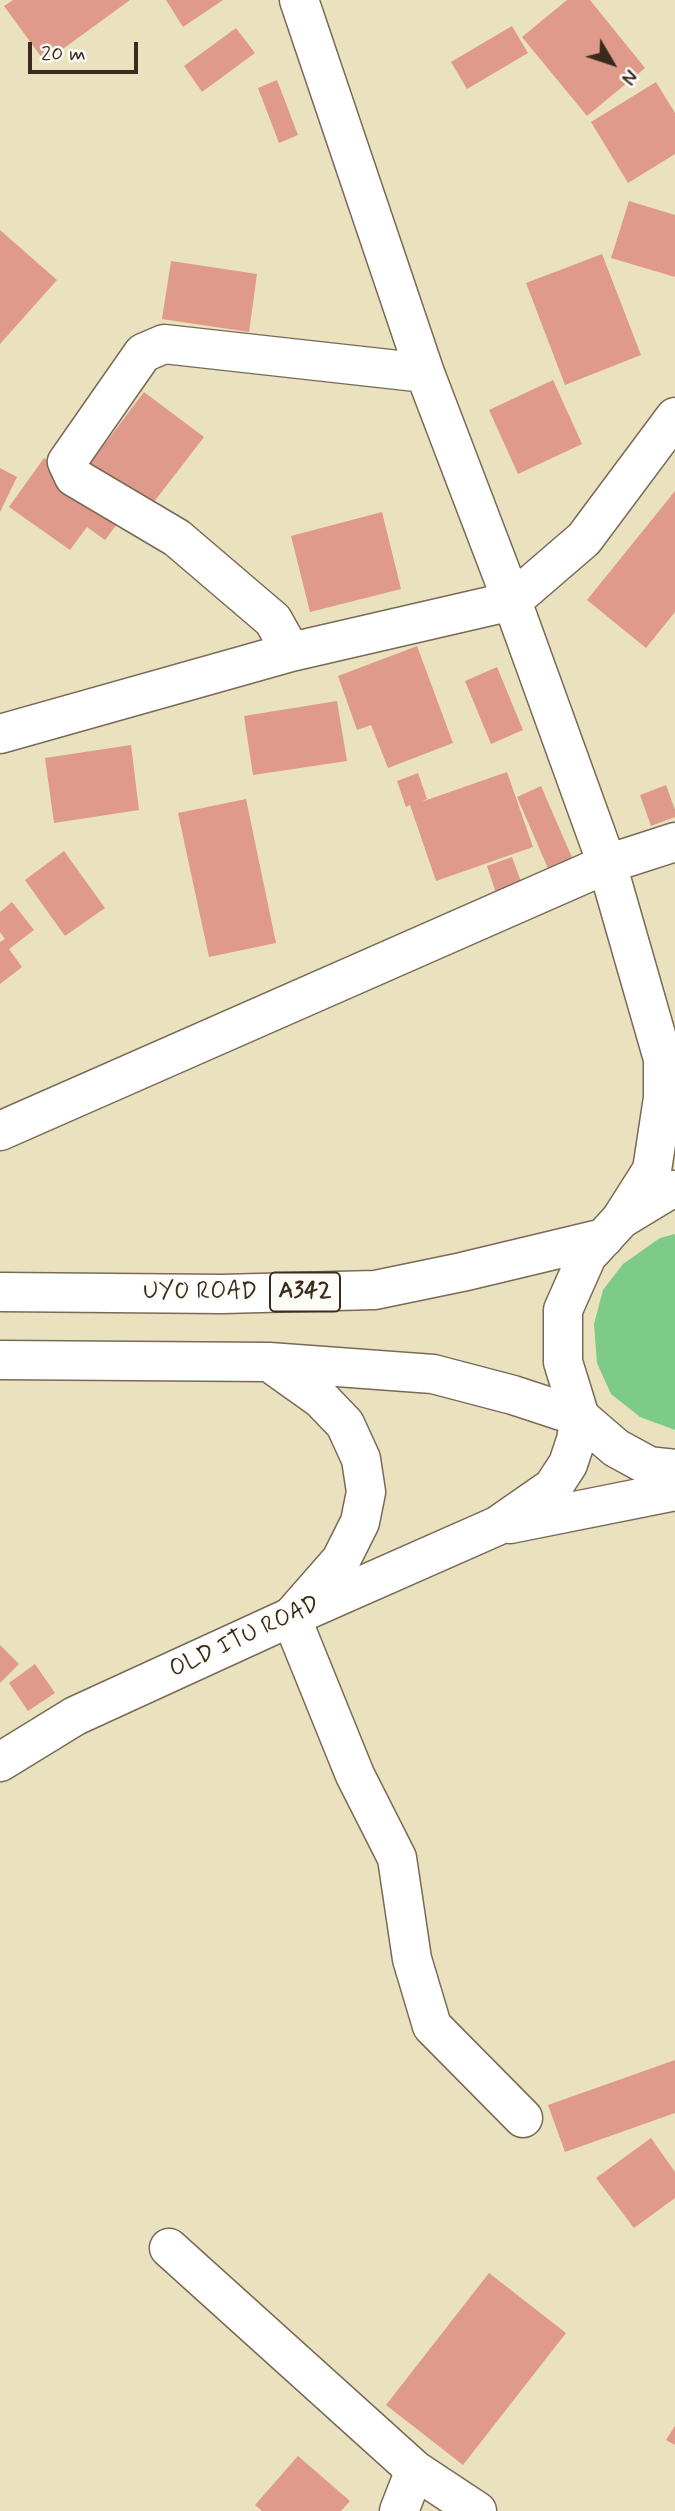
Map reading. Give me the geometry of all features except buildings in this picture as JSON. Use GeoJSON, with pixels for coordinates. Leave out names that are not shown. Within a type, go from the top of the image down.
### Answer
{"type":"FeatureCollection","features":[{"type":"Feature","properties":{"kind":"main road"},"geometry":{"type":"LineString","coordinates":[[299,0],[425,373],[512,601],[607,864],[669,1066],[652,1170],[612,1228]]}},
{"type":"Feature","properties":{"kind":"main road"},"geometry":{"type":"LineString","coordinates":[[291,652],[272,621],[177,538],[74,477],[67,462],[143,352],[164,344],[425,373]]}},
{"type":"Feature","properties":{"kind":"main road"},"geometry":{"type":"LineString","coordinates":[[0,734],[291,652],[512,601],[584,539],[675,418]]}},
{"type":"Feature","properties":{"kind":"main road"},"geometry":{"type":"LineString","coordinates":[[0,1131],[607,864],[675,842]]}},
{"type":"Feature","properties":{"kind":"main road","name":"A342"},"geometry":{"type":"LineString","coordinates":[[580,1418],[564,1362],[563,1310],[587,1256],[612,1228],[669,1190],[675,1189]]}},
{"type":"Feature","properties":{"kind":"main road","name":"UYO ROAD"},"geometry":{"type":"LineString","coordinates":[[0,1292],[222,1294],[375,1290],[462,1272],[612,1228]]}},
{"type":"Feature","properties":{"kind":"main road"},"geometry":{"type":"LineString","coordinates":[[0,1360],[269,1362],[433,1374],[513,1395],[580,1418],[616,1448],[649,1466],[675,1469]]}},
{"type":"Feature","properties":{"kind":"main road"},"geometry":{"type":"LineString","coordinates":[[269,1362],[321,1399],[345,1424],[361,1459],[366,1492],[360,1522],[341,1560],[291,1616],[355,1775],[397,1858],[412,1959],[432,2026],[523,2118]]}},
{"type":"Feature","properties":{"kind":"main road"},"geometry":{"type":"LineString","coordinates":[[497,1526],[553,1487],[568,1464],[580,1418]]}},
{"type":"Feature","properties":{"kind":"main road"},"geometry":{"type":"LineString","coordinates":[[497,1526],[675,1491]]}},
{"type":"Feature","properties":{"kind":"main road","name":"OLD ITU ROAD"},"geometry":{"type":"LineString","coordinates":[[0,1762],[75,1716],[291,1616],[497,1526]]}},
{"type":"Feature","properties":{"kind":"main road"},"geometry":{"type":"LineString","coordinates":[[169,2248],[415,2470],[477,2511]]}},
{"type":"Feature","properties":{"kind":"main road"},"geometry":{"type":"LineString","coordinates":[[399,2511],[415,2470]]}},
{"type":"Feature","properties":{"kind":"green space"},"geometry":{"type":"Polygon","coordinates":[[[675,1234],[675,1430],[640,1417],[611,1394],[597,1363],[594,1324],[603,1290],[623,1264],[660,1238],[675,1234]]]}}]}
